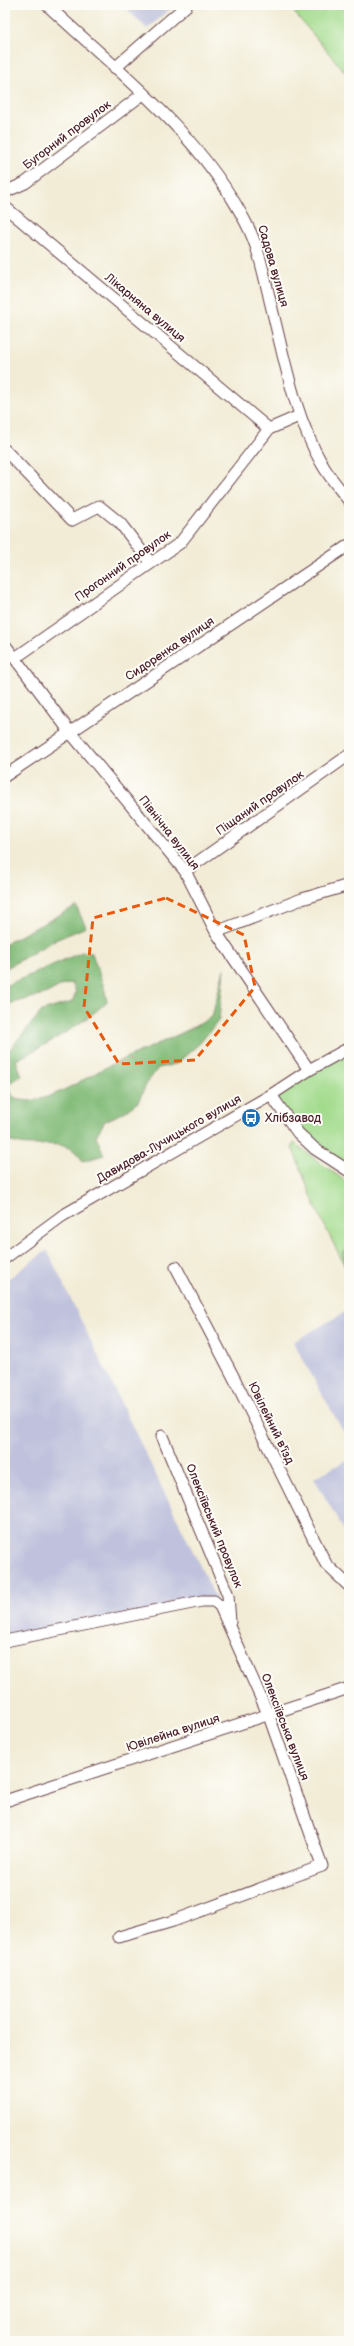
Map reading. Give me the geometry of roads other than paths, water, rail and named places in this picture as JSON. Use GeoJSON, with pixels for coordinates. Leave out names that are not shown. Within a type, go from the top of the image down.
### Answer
{"type":"FeatureCollection","features":[{"type":"Feature","properties":{"kind":"street","name":"Садова вулиця"},"geometry":{"type":"LineString","coordinates":[[47,5],[143,94],[192,144],[227,191],[247,223],[259,256],[299,416],[322,465],[349,501]]}},
{"type":"Feature","properties":{"kind":"street"},"geometry":{"type":"LineString","coordinates":[[115,68],[187,5]]}},
{"type":"Feature","properties":{"kind":"street","name":"Бугорний провулок"},"geometry":{"type":"LineString","coordinates":[[5,192],[24,183],[143,94]]}},
{"type":"Feature","properties":{"kind":"street","name":"Лікарняна вулиця"},"geometry":{"type":"LineString","coordinates":[[5,207],[269,429]]}},
{"type":"Feature","properties":{"kind":"street","name":"Прогонний провулок"},"geometry":{"type":"LineString","coordinates":[[15,658],[150,562],[180,543],[269,429],[299,416]]}},
{"type":"Feature","properties":{"kind":"street"},"geometry":{"type":"LineString","coordinates":[[5,450],[72,520],[99,506],[120,523],[150,562]]}},
{"type":"Feature","properties":{"kind":"street","name":"Сидоренка вулиця"},"geometry":{"type":"LineString","coordinates":[[5,776],[349,545]]}},
{"type":"Feature","properties":{"kind":"street","name":"Північна вулиця"},"geometry":{"type":"LineString","coordinates":[[5,645],[70,732],[185,871],[216,932],[309,1070]]}},
{"type":"Feature","properties":{"kind":"street","name":"Піщаний провулок"},"geometry":{"type":"LineString","coordinates":[[185,871],[349,755]]}},
{"type":"Feature","properties":{"kind":"street"},"geometry":{"type":"LineString","coordinates":[[216,932],[349,885]]}},
{"type":"Feature","properties":{"kind":"street","name":"Давидова-Лучицького вулиця"},"geometry":{"type":"LineString","coordinates":[[5,1258],[62,1216],[271,1095],[309,1070],[349,1048]]}},
{"type":"Feature","properties":{"kind":"street"},"geometry":{"type":"LineString","coordinates":[[271,1095],[298,1133],[315,1149],[349,1171]]}},
{"type":"Feature","properties":{"kind":"street","name":"Ювілейний в'їзд"},"geometry":{"type":"LineString","coordinates":[[176,1267],[234,1378],[326,1564],[349,1586]]}},
{"type":"Feature","properties":{"kind":"street","name":"Олексіївський провулок"},"geometry":{"type":"LineString","coordinates":[[162,1436],[228,1595],[230,1629]]}},
{"type":"Feature","properties":{"kind":"street","name":"Олексіївська вулиця"},"geometry":{"type":"LineString","coordinates":[[5,1641],[202,1601],[214,1601],[220,1606],[269,1716],[322,1866],[173,1921],[119,1937]]}},
{"type":"Feature","properties":{"kind":"street","name":"Ювілейна вулиця"},"geometry":{"type":"LineString","coordinates":[[5,1801],[269,1716],[349,1688]]}},
{"type":"Feature","properties":{"kind":"place","name":"Хлібзавод"},"geometry":{"type":"Point","coordinates":[251,1118]}}]}
